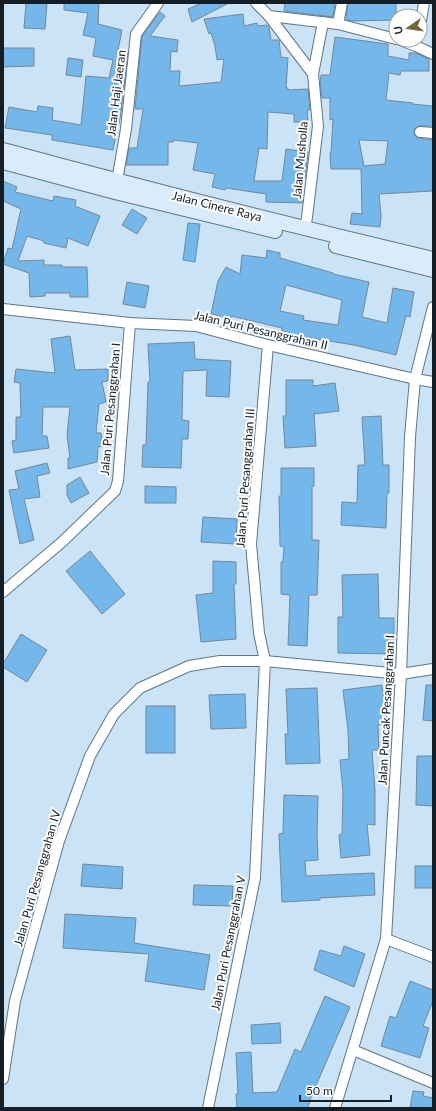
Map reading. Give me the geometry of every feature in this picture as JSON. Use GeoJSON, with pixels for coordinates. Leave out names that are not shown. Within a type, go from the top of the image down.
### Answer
{"type":"FeatureCollection","features":[{"type":"Feature","properties":{"kind":"main road","name":"Jalan Cinere Raya"},"geometry":{"type":"LineString","coordinates":[[3,150],[116,186],[433,270]]}},
{"type":"Feature","properties":{"kind":"main road","name":"Jalan Cinere Raya"},"geometry":{"type":"LineString","coordinates":[[3,162],[305,228],[433,259]]}},
{"type":"Feature","properties":{"kind":"street","name":"Jalan Haji Jaeran"},"geometry":{"type":"LineString","coordinates":[[116,186],[126,129],[136,34],[158,3]]}},
{"type":"Feature","properties":{"kind":"street"},"geometry":{"type":"LineString","coordinates":[[256,3],[269,16],[313,74]]}},
{"type":"Feature","properties":{"kind":"street"},"geometry":{"type":"LineString","coordinates":[[338,24],[342,3]]}},
{"type":"Feature","properties":{"kind":"street"},"geometry":{"type":"LineString","coordinates":[[269,16],[338,24],[388,37]]}},
{"type":"Feature","properties":{"kind":"street","name":"Jalan Musholla"},"geometry":{"type":"LineString","coordinates":[[305,228],[318,126],[313,74],[323,22]]}},
{"type":"Feature","properties":{"kind":"street"},"geometry":{"type":"LineString","coordinates":[[424,48],[433,54]]}},
{"type":"Feature","properties":{"kind":"street"},"geometry":{"type":"LineString","coordinates":[[420,132],[433,133]]}},
{"type":"Feature","properties":{"kind":"street","name":"Jalan Puncak Pesanggrahan I"},"geometry":{"type":"LineString","coordinates":[[335,1108],[386,939],[401,674],[410,437],[415,379],[433,307]]}},
{"type":"Feature","properties":{"kind":"street","name":"Jalan Puri Pesanggrahan II"},"geometry":{"type":"LineString","coordinates":[[3,309],[130,323],[196,326],[268,345],[433,382]]}},
{"type":"Feature","properties":{"kind":"street","name":"Jalan Puri Pesanggrahan I"},"geometry":{"type":"LineString","coordinates":[[3,592],[62,542],[115,491],[118,482],[130,323]]}},
{"type":"Feature","properties":{"kind":"street","name":"Jalan Puri Pesanggrahan III"},"geometry":{"type":"LineString","coordinates":[[265,661],[259,633],[251,544],[268,345]]}},
{"type":"Feature","properties":{"kind":"street","name":"Jalan Puri Pesanggrahan IV"},"geometry":{"type":"LineString","coordinates":[[3,1079],[15,1001],[59,841],[90,756],[114,714],[140,688],[189,666],[220,661],[265,661],[401,674],[433,669]]}},
{"type":"Feature","properties":{"kind":"street","name":"Jalan Puri Pesanggrahan V"},"geometry":{"type":"LineString","coordinates":[[208,1108],[256,878],[265,661]]}},
{"type":"Feature","properties":{"kind":"street"},"geometry":{"type":"LineString","coordinates":[[386,939],[433,957]]}},
{"type":"Feature","properties":{"kind":"street"},"geometry":{"type":"LineString","coordinates":[[353,1050],[433,1083]]}},
{"type":"Feature","properties":{"kind":"building"},"geometry":{"type":"Polygon","coordinates":[[[26,3],[47,3],[45,29],[24,28],[26,3]]]}},
{"type":"Feature","properties":{"kind":"building"},"geometry":{"type":"Polygon","coordinates":[[[64,3],[99,3],[98,24],[122,30],[118,50],[128,52],[121,113],[113,150],[52,140],[52,135],[5,128],[9,107],[37,112],[38,106],[53,108],[52,120],[81,125],[86,76],[109,78],[113,60],[93,56],[96,38],[83,35],[88,13],[64,10],[64,3]]]}},
{"type":"Feature","properties":{"kind":"building"},"geometry":{"type":"Polygon","coordinates":[[[202,3],[229,3],[192,22],[188,9],[202,3]]]}},
{"type":"Feature","properties":{"kind":"building"},"geometry":{"type":"Polygon","coordinates":[[[285,3],[335,3],[333,17],[284,11],[285,3]]]}},
{"type":"Feature","properties":{"kind":"building"},"geometry":{"type":"Polygon","coordinates":[[[348,3],[396,3],[396,8],[388,8],[388,20],[351,21],[346,19],[348,3]]]}},
{"type":"Feature","properties":{"kind":"building"},"geometry":{"type":"Polygon","coordinates":[[[160,12],[165,16],[150,36],[178,40],[177,52],[171,51],[170,71],[180,71],[179,86],[221,82],[224,59],[217,60],[211,33],[209,34],[204,19],[243,14],[244,26],[257,23],[258,26],[267,25],[269,27],[271,40],[279,40],[281,57],[288,58],[286,88],[288,88],[288,90],[308,89],[310,110],[307,110],[308,122],[294,122],[294,114],[268,112],[267,149],[259,148],[254,181],[282,181],[286,149],[308,152],[302,203],[266,202],[266,194],[226,188],[225,190],[212,187],[215,174],[193,170],[198,143],[174,140],[173,142],[168,142],[168,165],[126,165],[129,148],[137,148],[143,109],[135,109],[142,36],[160,12]]]}},
{"type":"Feature","properties":{"kind":"building"},"geometry":{"type":"Polygon","coordinates":[[[335,37],[388,44],[388,56],[409,60],[409,53],[416,53],[429,59],[429,71],[401,71],[400,75],[389,73],[386,100],[433,106],[433,126],[418,126],[414,129],[414,132],[417,138],[433,140],[433,191],[379,194],[381,216],[380,227],[350,224],[352,213],[362,214],[361,169],[331,169],[330,153],[333,119],[330,120],[330,98],[322,98],[320,83],[321,75],[330,75],[335,37]],[[359,140],[364,166],[385,164],[388,141],[359,140]]]}},
{"type":"Feature","properties":{"kind":"building"},"geometry":{"type":"Polygon","coordinates":[[[3,48],[34,48],[34,66],[3,67],[3,48]]]}},
{"type":"Feature","properties":{"kind":"building"},"geometry":{"type":"Polygon","coordinates":[[[68,58],[83,60],[81,77],[66,75],[68,58]]]}},
{"type":"Feature","properties":{"kind":"building"},"geometry":{"type":"Polygon","coordinates":[[[3,181],[17,187],[15,192],[53,201],[54,196],[76,200],[75,206],[100,216],[88,246],[68,238],[66,248],[44,243],[44,241],[27,236],[18,261],[44,260],[44,265],[87,267],[88,297],[70,297],[70,293],[45,293],[45,296],[30,297],[29,273],[3,264],[8,248],[12,249],[21,209],[3,201],[3,181]]]}},
{"type":"Feature","properties":{"kind":"building"},"geometry":{"type":"Polygon","coordinates":[[[132,209],[147,218],[137,234],[122,225],[132,209]]]}},
{"type":"Feature","properties":{"kind":"building"},"geometry":{"type":"Polygon","coordinates":[[[188,223],[200,224],[195,262],[183,260],[188,223]]]}},
{"type":"Feature","properties":{"kind":"building"},"geometry":{"type":"Polygon","coordinates":[[[267,250],[280,253],[280,258],[333,274],[369,282],[362,317],[387,323],[393,288],[414,292],[410,317],[406,316],[396,355],[354,345],[304,337],[282,331],[282,328],[231,316],[231,318],[211,314],[218,281],[226,267],[240,274],[242,255],[266,258],[267,250]],[[286,285],[280,311],[304,316],[303,320],[338,325],[342,300],[286,285]]]}},
{"type":"Feature","properties":{"kind":"building"},"geometry":{"type":"Polygon","coordinates":[[[127,282],[149,286],[145,308],[123,304],[127,282]]]}},
{"type":"Feature","properties":{"kind":"building"},"geometry":{"type":"Polygon","coordinates":[[[70,336],[75,370],[108,369],[108,381],[102,382],[106,402],[99,404],[96,433],[101,433],[103,446],[98,447],[97,462],[68,469],[68,458],[70,458],[67,435],[70,407],[43,407],[42,436],[47,436],[49,448],[14,453],[12,441],[16,440],[16,417],[21,417],[20,383],[14,382],[16,369],[55,373],[51,339],[70,336]]]}},
{"type":"Feature","properties":{"kind":"building"},"geometry":{"type":"Polygon","coordinates":[[[194,342],[195,359],[231,361],[229,397],[206,396],[207,370],[183,371],[182,420],[189,421],[188,439],[182,439],[181,468],[142,467],[143,445],[146,445],[148,382],[150,382],[148,344],[194,342]]]}},
{"type":"Feature","properties":{"kind":"building"},"geometry":{"type":"Polygon","coordinates":[[[286,380],[313,380],[313,386],[335,383],[339,411],[314,414],[316,446],[285,448],[283,416],[286,416],[286,380]]]}},
{"type":"Feature","properties":{"kind":"building"},"geometry":{"type":"Polygon","coordinates":[[[381,416],[383,465],[389,465],[389,493],[387,493],[386,528],[341,525],[342,502],[357,503],[358,465],[365,465],[362,417],[381,416]]]}},
{"type":"Feature","properties":{"kind":"building"},"geometry":{"type":"Polygon","coordinates":[[[47,463],[50,473],[37,476],[40,497],[24,499],[34,540],[20,544],[9,490],[19,489],[15,471],[47,463]]]}},
{"type":"Feature","properties":{"kind":"building"},"geometry":{"type":"Polygon","coordinates":[[[281,468],[314,468],[314,486],[312,486],[312,540],[319,540],[317,595],[309,595],[307,646],[288,645],[290,595],[281,594],[281,562],[283,562],[284,547],[280,546],[279,496],[281,496],[281,468]]]}},
{"type":"Feature","properties":{"kind":"building"},"geometry":{"type":"Polygon","coordinates":[[[80,477],[89,493],[71,503],[67,495],[67,485],[80,477]]]}},
{"type":"Feature","properties":{"kind":"building"},"geometry":{"type":"Polygon","coordinates":[[[145,486],[176,487],[176,503],[145,503],[145,486]]]}},
{"type":"Feature","properties":{"kind":"building"},"geometry":{"type":"Polygon","coordinates":[[[203,517],[237,519],[236,544],[201,542],[203,517]]]}},
{"type":"Feature","properties":{"kind":"building"},"geometry":{"type":"Polygon","coordinates":[[[90,551],[125,594],[102,614],[66,571],[90,551]]]}},
{"type":"Feature","properties":{"kind":"building"},"geometry":{"type":"Polygon","coordinates":[[[213,561],[236,562],[236,584],[234,584],[236,639],[201,642],[196,595],[213,593],[213,561]]]}},
{"type":"Feature","properties":{"kind":"building"},"geometry":{"type":"Polygon","coordinates":[[[378,574],[379,618],[394,618],[394,654],[338,653],[338,617],[343,617],[342,575],[378,574]]]}},
{"type":"Feature","properties":{"kind":"building"},"geometry":{"type":"Polygon","coordinates":[[[21,634],[47,650],[27,682],[3,667],[3,664],[21,634]]]}},
{"type":"Feature","properties":{"kind":"building"},"geometry":{"type":"Polygon","coordinates":[[[382,685],[387,724],[378,725],[379,750],[372,750],[375,790],[375,825],[367,824],[370,855],[341,858],[339,835],[342,834],[343,792],[340,760],[349,759],[348,730],[343,690],[382,685]]]}},
{"type":"Feature","properties":{"kind":"building"},"geometry":{"type":"Polygon","coordinates":[[[426,685],[433,685],[433,721],[423,720],[426,685]]]}},
{"type":"Feature","properties":{"kind":"building"},"geometry":{"type":"Polygon","coordinates":[[[317,688],[320,763],[286,764],[285,734],[288,734],[286,689],[317,688]]]}},
{"type":"Feature","properties":{"kind":"building"},"geometry":{"type":"Polygon","coordinates":[[[245,694],[246,728],[211,729],[209,695],[245,694]]]}},
{"type":"Feature","properties":{"kind":"building"},"geometry":{"type":"Polygon","coordinates":[[[146,706],[175,706],[175,753],[146,753],[146,706]]]}},
{"type":"Feature","properties":{"kind":"building"},"geometry":{"type":"Polygon","coordinates":[[[417,756],[433,756],[433,806],[416,805],[417,756]]]}},
{"type":"Feature","properties":{"kind":"building"},"geometry":{"type":"Polygon","coordinates":[[[284,795],[318,796],[318,860],[305,861],[306,876],[374,873],[375,895],[282,902],[279,834],[283,833],[284,795]]]}},
{"type":"Feature","properties":{"kind":"building"},"geometry":{"type":"Polygon","coordinates":[[[83,864],[123,867],[122,889],[81,886],[83,864]]]}},
{"type":"Feature","properties":{"kind":"building"},"geometry":{"type":"Polygon","coordinates":[[[415,866],[433,866],[433,888],[415,888],[415,866]]]}},
{"type":"Feature","properties":{"kind":"building"},"geometry":{"type":"Polygon","coordinates":[[[194,885],[233,886],[232,906],[193,905],[194,885]]]}},
{"type":"Feature","properties":{"kind":"building"},"geometry":{"type":"Polygon","coordinates":[[[65,914],[136,918],[134,943],[210,955],[204,990],[145,981],[149,954],[63,948],[65,914]]]}},
{"type":"Feature","properties":{"kind":"building"},"geometry":{"type":"Polygon","coordinates":[[[344,946],[365,954],[354,987],[314,970],[320,950],[341,956],[344,946]]]}},
{"type":"Feature","properties":{"kind":"building"},"geometry":{"type":"Polygon","coordinates":[[[410,981],[433,990],[433,1001],[423,1026],[429,1028],[420,1058],[381,1046],[390,1016],[396,1018],[410,981]]]}},
{"type":"Feature","properties":{"kind":"building"},"geometry":{"type":"Polygon","coordinates":[[[325,996],[350,1007],[311,1097],[308,1108],[237,1108],[236,1094],[238,1094],[236,1053],[251,1052],[253,1093],[277,1092],[295,1049],[301,1052],[325,996]]]}},
{"type":"Feature","properties":{"kind":"building"},"geometry":{"type":"Polygon","coordinates":[[[280,1023],[281,1043],[252,1044],[251,1025],[280,1023]]]}},
{"type":"Feature","properties":{"kind":"building"},"geometry":{"type":"Polygon","coordinates":[[[413,1091],[424,1092],[423,1096],[433,1098],[433,1108],[410,1108],[413,1091]]]}}]}
